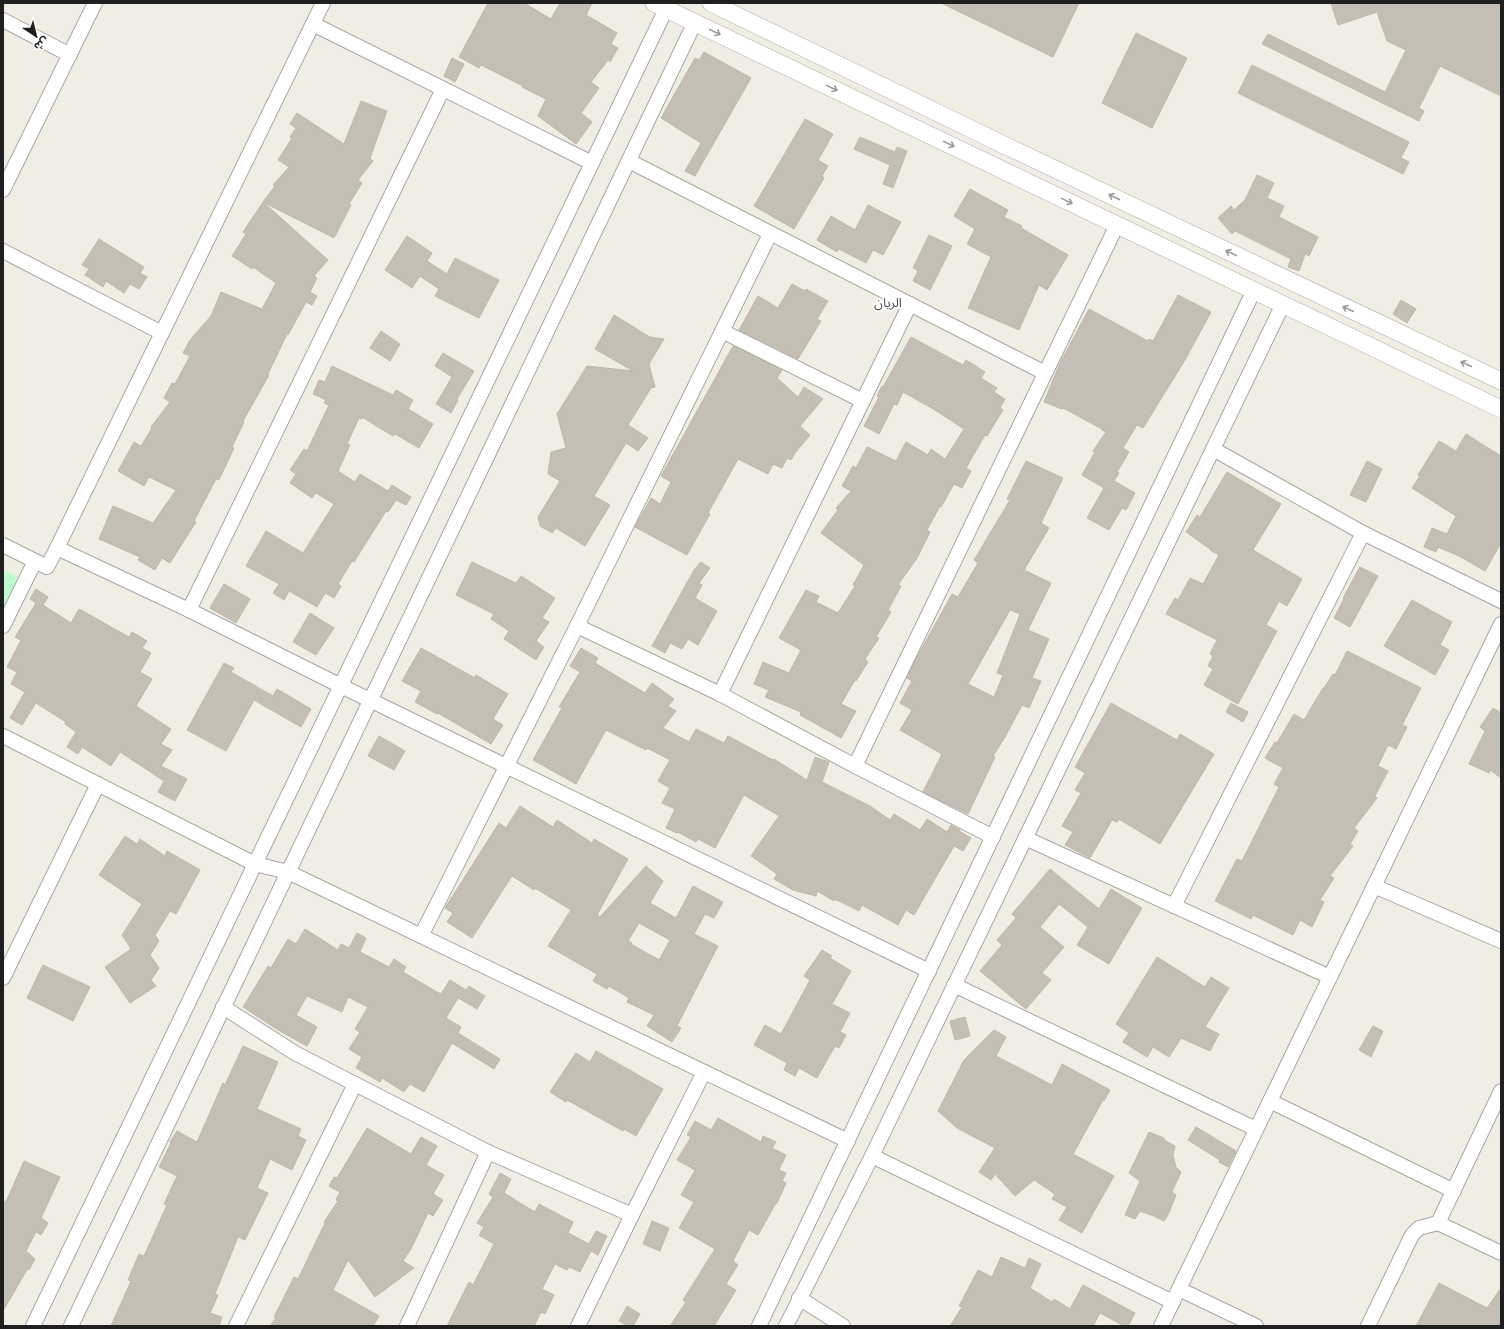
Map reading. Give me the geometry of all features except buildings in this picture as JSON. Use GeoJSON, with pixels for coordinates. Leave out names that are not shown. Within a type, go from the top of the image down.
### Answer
{"type":"FeatureCollection","features":[{"type":"Feature","properties":{"kind":"street"},"geometry":{"type":"LineString","coordinates":[[3,190],[95,3]]}},
{"type":"Feature","properties":{"kind":"street"},"geometry":{"type":"LineString","coordinates":[[3,545],[47,567],[323,3]]}},
{"type":"Feature","properties":{"kind":"street"},"geometry":{"type":"LineString","coordinates":[[711,3],[1002,144],[1501,381]]}},
{"type":"Feature","properties":{"kind":"street"},"geometry":{"type":"LineString","coordinates":[[33,1326],[592,163],[660,6],[1501,409]]}},
{"type":"Feature","properties":{"kind":"street"},"geometry":{"type":"LineString","coordinates":[[3,20],[70,55]]}},
{"type":"Feature","properties":{"kind":"street"},"geometry":{"type":"LineString","coordinates":[[71,1326],[695,22]]}},
{"type":"Feature","properties":{"kind":"street"},"geometry":{"type":"LineString","coordinates":[[313,24],[592,163]]}},
{"type":"Feature","properties":{"kind":"street"},"geometry":{"type":"LineString","coordinates":[[189,610],[442,89]]}},
{"type":"Feature","properties":{"kind":"street"},"geometry":{"type":"LineString","coordinates":[[628,161],[1045,373]]}},
{"type":"Feature","properties":{"kind":"street"},"geometry":{"type":"LineString","coordinates":[[855,766],[1117,225]]}},
{"type":"Feature","properties":{"kind":"street"},"geometry":{"type":"LineString","coordinates":[[421,936],[577,626],[770,234]]}},
{"type":"Feature","properties":{"kind":"street"},"geometry":{"type":"LineString","coordinates":[[3,251],[162,333]]}},
{"type":"Feature","properties":{"kind":"street"},"geometry":{"type":"LineString","coordinates":[[759,1326],[1254,290]]}},
{"type":"Feature","properties":{"kind":"street"},"geometry":{"type":"LineString","coordinates":[[720,694],[910,304]]}},
{"type":"Feature","properties":{"kind":"street"},"geometry":{"type":"LineString","coordinates":[[786,1326],[872,1156],[1283,304]]}},
{"type":"Feature","properties":{"kind":"street"},"geometry":{"type":"LineString","coordinates":[[722,331],[863,401]]}},
{"type":"Feature","properties":{"kind":"street"},"geometry":{"type":"LineString","coordinates":[[1213,449],[1363,533],[1501,601]]}},
{"type":"Feature","properties":{"kind":"street"},"geometry":{"type":"LineString","coordinates":[[1174,906],[1363,533]]}},
{"type":"Feature","properties":{"kind":"street"},"geometry":{"type":"LineString","coordinates":[[57,548],[189,610],[341,686],[929,971]]}},
{"type":"Feature","properties":{"kind":"street"},"geometry":{"type":"LineString","coordinates":[[3,626],[35,562]]}},
{"type":"Feature","properties":{"kind":"street"},"geometry":{"type":"LineString","coordinates":[[577,626],[720,694],[993,837]]}},
{"type":"Feature","properties":{"kind":"street"},"geometry":{"type":"LineString","coordinates":[[1161,1326],[1500,627]]}},
{"type":"Feature","properties":{"kind":"street"},"geometry":{"type":"LineString","coordinates":[[3,736],[255,864],[288,872],[848,1141]]}},
{"type":"Feature","properties":{"kind":"street"},"geometry":{"type":"LineString","coordinates":[[3,978],[98,784]]}},
{"type":"Feature","properties":{"kind":"street"},"geometry":{"type":"LineString","coordinates":[[1025,838],[1330,977]]}},
{"type":"Feature","properties":{"kind":"street"},"geometry":{"type":"LineString","coordinates":[[1374,886],[1501,941]]}},
{"type":"Feature","properties":{"kind":"street"},"geometry":{"type":"LineString","coordinates":[[954,985],[1256,1129]]}},
{"type":"Feature","properties":{"kind":"street"},"geometry":{"type":"LineString","coordinates":[[224,1007],[295,1053],[488,1152],[632,1215]]}},
{"type":"Feature","properties":{"kind":"street"},"geometry":{"type":"LineString","coordinates":[[578,1326],[704,1072]]}},
{"type":"Feature","properties":{"kind":"street"},"geometry":{"type":"LineString","coordinates":[[236,1326],[355,1084]]}},
{"type":"Feature","properties":{"kind":"street"},"geometry":{"type":"LineString","coordinates":[[1438,1223],[1501,1091]]}},
{"type":"Feature","properties":{"kind":"street"},"geometry":{"type":"LineString","coordinates":[[1270,1101],[1454,1191]]}},
{"type":"Feature","properties":{"kind":"street"},"geometry":{"type":"LineString","coordinates":[[407,1326],[488,1152]]}},
{"type":"Feature","properties":{"kind":"street"},"geometry":{"type":"LineString","coordinates":[[872,1156],[1173,1302]]}},
{"type":"Feature","properties":{"kind":"street"},"geometry":{"type":"LineString","coordinates":[[1368,1326],[1412,1235],[1419,1228],[1438,1223],[1501,1253]]}},
{"type":"Feature","properties":{"kind":"street"},"geometry":{"type":"LineString","coordinates":[[1179,1289],[1256,1326]]}},
{"type":"Feature","properties":{"kind":"street"},"geometry":{"type":"LineString","coordinates":[[799,1298],[843,1326]]}},
{"type":"Feature","properties":{"kind":"green space"},"geometry":{"type":"Polygon","coordinates":[[[3,570],[18,577],[3,608],[3,570]]]}},
{"type":"Feature","properties":{"kind":"district","name":"الريان"},"geometry":{"type":"Point","coordinates":[888,302]}}]}
